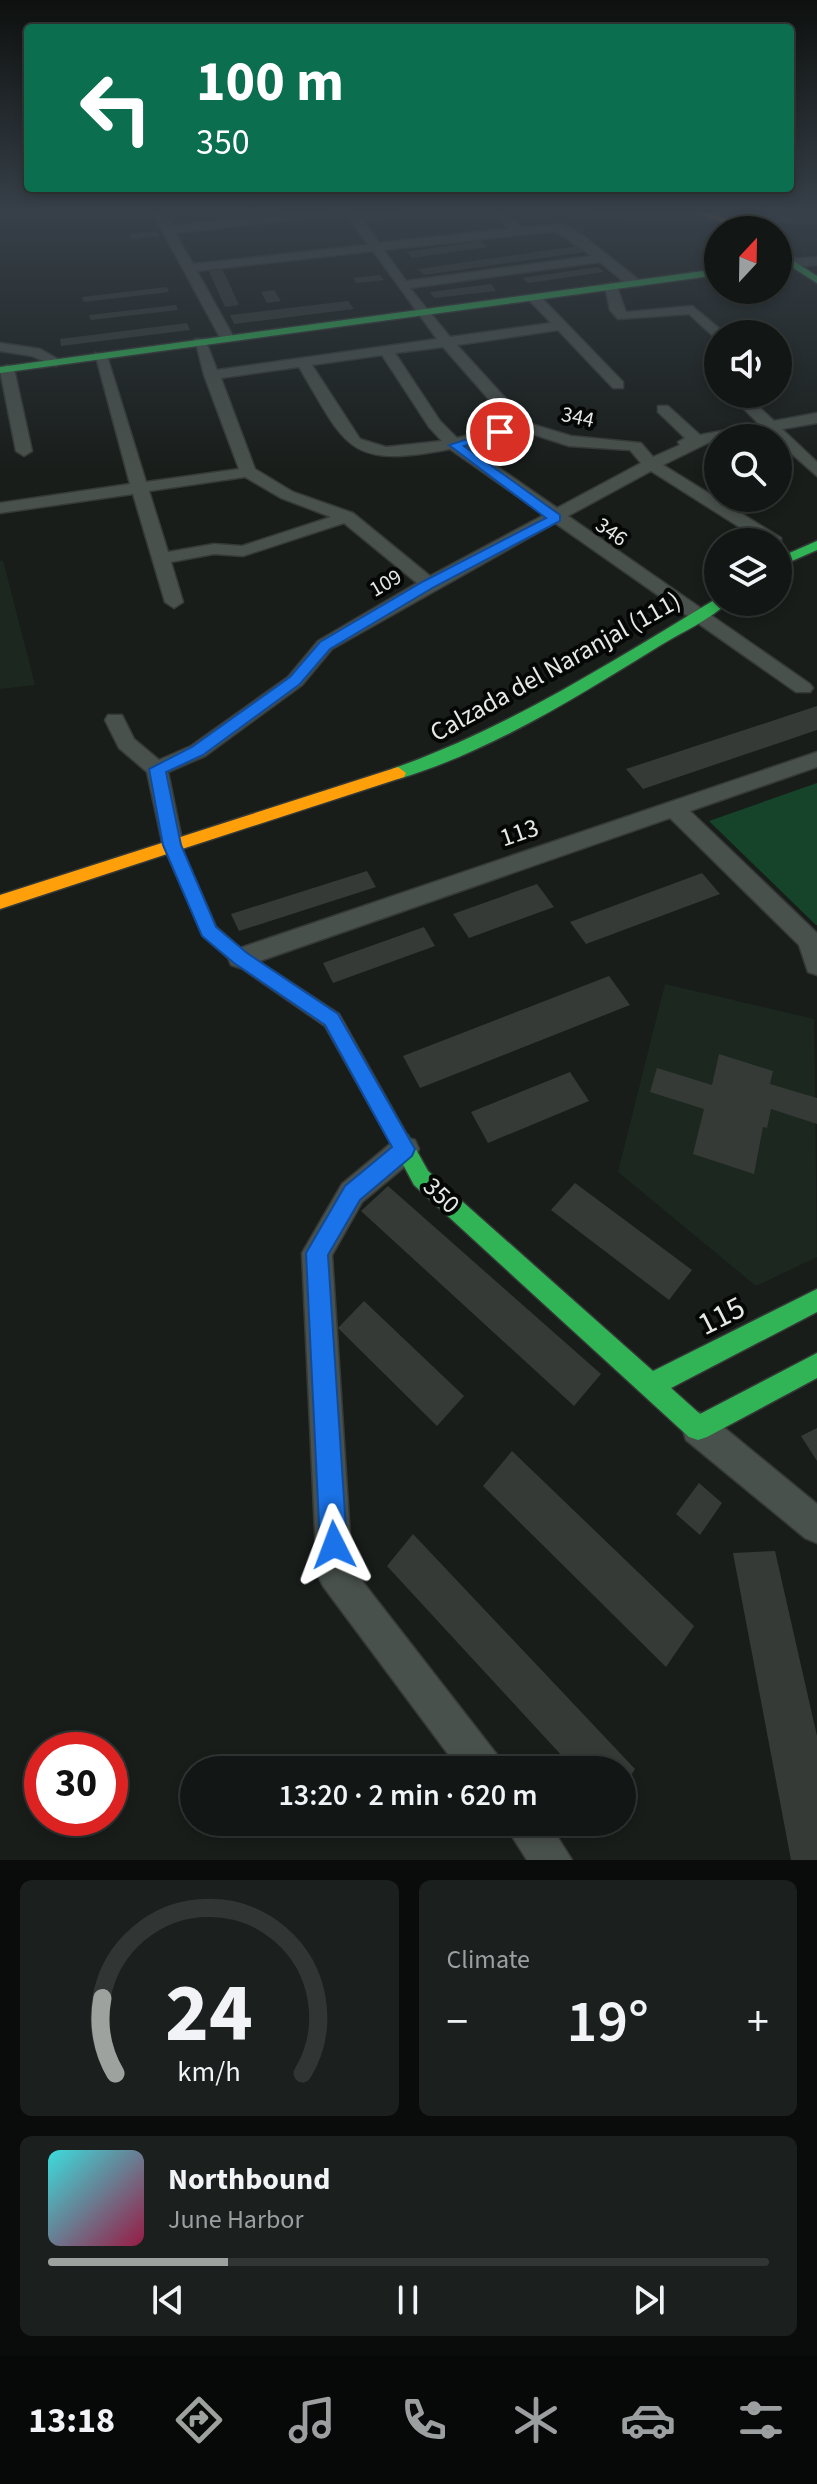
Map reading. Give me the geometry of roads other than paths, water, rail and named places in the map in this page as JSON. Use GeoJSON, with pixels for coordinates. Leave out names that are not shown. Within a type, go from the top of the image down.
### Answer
{"type":"FeatureCollection","features":[{"type":"Feature","properties":{"kind":"street"},"geometry":{"type":"LineString","coordinates":[[205,297],[227,338]]}},
{"type":"Feature","properties":{"kind":"street","name":"344"},"geometry":{"type":"LineString","coordinates":[[411,297],[445,342],[523,426],[569,441],[635,446]]}},
{"type":"Feature","properties":{"kind":"street"},"geometry":{"type":"LineString","coordinates":[[24,451],[4,370],[535,297]]}},
{"type":"Feature","properties":{"kind":"street"},"geometry":{"type":"LineString","coordinates":[[614,297],[617,310],[623,316],[680,308],[692,310],[704,321]]}},
{"type":"Feature","properties":{"kind":"street"},"geometry":{"type":"LineString","coordinates":[[526,298],[560,326],[618,385]]}},
{"type":"Feature","properties":{"kind":"street"},"geometry":{"type":"LineString","coordinates":[[211,375],[560,326]]}},
{"type":"Feature","properties":{"kind":"street"},"geometry":{"type":"LineString","coordinates":[[200,342],[248,472],[287,495],[347,517],[429,584]]}},
{"type":"Feature","properties":{"kind":"street"},"geometry":{"type":"LineString","coordinates":[[0,347],[35,352],[56,362]]}},
{"type":"Feature","properties":{"kind":"street","name":"346"},"geometry":{"type":"LineString","coordinates":[[386,350],[434,424],[455,445],[697,618],[803,688]]}},
{"type":"Feature","properties":{"kind":"street"},"geometry":{"type":"LineString","coordinates":[[100,356],[174,602]]}},
{"type":"Feature","properties":{"kind":"street"},"geometry":{"type":"LineString","coordinates":[[303,362],[353,441],[367,451],[455,445],[523,426]]}},
{"type":"Feature","properties":{"kind":"street"},"geometry":{"type":"LineString","coordinates":[[752,408],[771,424]]}},
{"type":"Feature","properties":{"kind":"street"},"geometry":{"type":"LineString","coordinates":[[663,409],[699,442]]}},
{"type":"Feature","properties":{"kind":"street","name":"109"},"geometry":{"type":"LineString","coordinates":[[778,424],[817,418]]}},
{"type":"Feature","properties":{"kind":"street","name":"109"},"geometry":{"type":"LineString","coordinates":[[635,446],[704,441]]}},
{"type":"Feature","properties":{"kind":"street","name":"109"},"geometry":{"type":"LineString","coordinates":[[157,769],[198,751],[295,681],[325,645],[429,584],[651,464],[699,442]]}},
{"type":"Feature","properties":{"kind":"street"},"geometry":{"type":"LineString","coordinates":[[792,445],[817,471]]}},
{"type":"Feature","properties":{"kind":"street"},"geometry":{"type":"LineString","coordinates":[[635,446],[651,464],[747,528]]}},
{"type":"Feature","properties":{"kind":"street"},"geometry":{"type":"LineString","coordinates":[[0,508],[248,472]]}},
{"type":"Feature","properties":{"kind":"street"},"geometry":{"type":"LineString","coordinates":[[160,559],[214,549],[243,551],[347,517]]}},
{"type":"Feature","properties":{"kind":"street"},"geometry":{"type":"LineString","coordinates":[[792,549],[817,545]]}},
{"type":"Feature","properties":{"kind":"street","name":"Calzada del Naranjal (111)"},"geometry":{"type":"LineString","coordinates":[[0,902],[455,755],[704,613]]}},
{"type":"Feature","properties":{"kind":"street"},"geometry":{"type":"LineString","coordinates":[[115,720],[126,743],[157,769]]}},
{"type":"Feature","properties":{"kind":"street","name":"113"},"geometry":{"type":"LineString","coordinates":[[240,958],[817,759]]}},
{"type":"Feature","properties":{"kind":"street","name":"350"},"geometry":{"type":"LineString","coordinates":[[157,769],[172,845],[209,931],[240,958],[332,1020],[421,1178],[653,1384],[698,1428],[817,1526]]}},
{"type":"Feature","properties":{"kind":"street"},"geometry":{"type":"LineString","coordinates":[[673,808],[810,941],[817,965]]}},
{"type":"Feature","properties":{"kind":"street"},"geometry":{"type":"LineString","coordinates":[[405,1149],[352,1193],[317,1253],[335,1574],[473,1756]]}},
{"type":"Feature","properties":{"kind":"street","name":"115"},"geometry":{"type":"LineString","coordinates":[[653,1384],[817,1300]]}},
{"type":"Feature","properties":{"kind":"street"},"geometry":{"type":"LineString","coordinates":[[698,1428],[817,1365]]}},
{"type":"Feature","properties":{"kind":"street"},"geometry":{"type":"LineString","coordinates":[[534,1836],[552,1860]]}}]}
